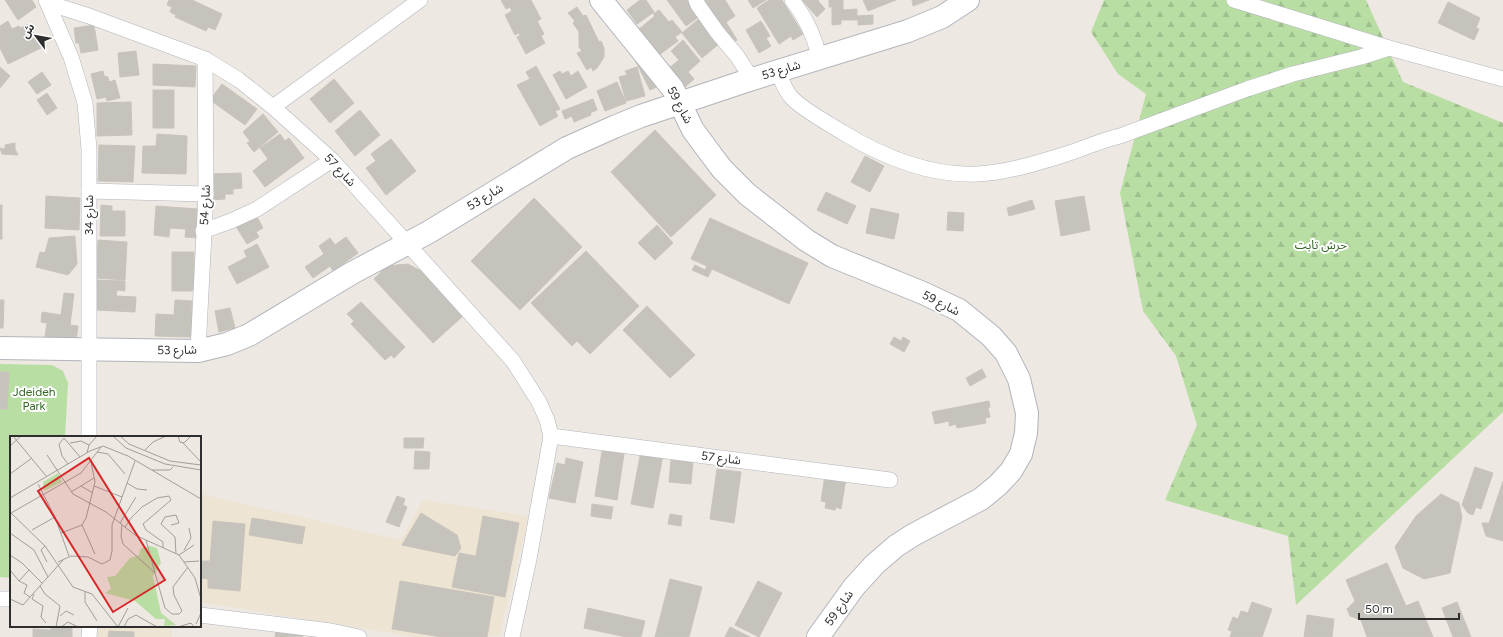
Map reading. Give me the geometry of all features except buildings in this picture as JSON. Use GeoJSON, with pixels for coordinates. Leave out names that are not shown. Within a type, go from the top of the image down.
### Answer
{"type":"FeatureCollection","features":[{"type":"Feature","properties":{"kind":"street"},"geometry":{"type":"LineString","coordinates":[[273,107],[420,0]]}},
{"type":"Feature","properties":{"kind":"street","name":"شارع 59"},"geometry":{"type":"LineString","coordinates":[[601,0],[673,88],[693,130],[707,150],[722,169],[748,194],[806,240],[832,256],[923,293],[959,310],[991,336],[1006,353],[1019,378],[1027,413],[1026,433],[1021,454],[1011,471],[998,485],[981,499],[913,535],[896,546],[854,587],[818,637]]}},
{"type":"Feature","properties":{"kind":"street"},"geometry":{"type":"LineString","coordinates":[[696,0],[752,79]]}},
{"type":"Feature","properties":{"kind":"street"},"geometry":{"type":"LineString","coordinates":[[792,0],[808,24],[817,45],[819,58]]}},
{"type":"Feature","properties":{"kind":"street","name":"شارع 53"},"geometry":{"type":"LineString","coordinates":[[0,348],[198,351],[227,344],[249,334],[429,232],[567,148],[641,116],[908,30],[942,17],[968,0]]}},
{"type":"Feature","properties":{"kind":"street"},"geometry":{"type":"LineString","coordinates":[[1234,0],[1389,48],[1503,79]]}},
{"type":"Feature","properties":{"kind":"street","name":"شارع 57"},"geometry":{"type":"LineString","coordinates":[[47,2],[205,59],[239,80],[273,107],[332,160],[406,244],[513,361],[539,402],[547,420],[551,436],[529,559],[512,637]]}},
{"type":"Feature","properties":{"kind":"street","name":"شارع 34"},"geometry":{"type":"LineString","coordinates":[[47,2],[72,57],[85,103],[90,149],[89,436]]}},
{"type":"Feature","properties":{"kind":"street"},"geometry":{"type":"LineString","coordinates":[[778,72],[784,86],[793,99],[869,148],[911,165],[946,172],[977,174],[1007,170],[1060,156],[1292,74],[1366,56],[1389,48]]}},
{"type":"Feature","properties":{"kind":"street","name":"شارع 54"},"geometry":{"type":"LineString","coordinates":[[198,351],[206,194],[205,59]]}},
{"type":"Feature","properties":{"kind":"street"},"geometry":{"type":"LineString","coordinates":[[203,231],[231,221],[257,209],[332,160]]}},
{"type":"Feature","properties":{"kind":"street"},"geometry":{"type":"LineString","coordinates":[[89,192],[206,194]]}},
{"type":"Feature","properties":{"kind":"street","name":"شارع 57"},"geometry":{"type":"LineString","coordinates":[[551,436],[890,480]]}},
{"type":"Feature","properties":{"kind":"street"},"geometry":{"type":"LineString","coordinates":[[201,615],[359,637]]}},
{"type":"Feature","properties":{"kind":"street"},"geometry":{"type":"LineString","coordinates":[[89,637],[90,627]]}},
{"type":"Feature","properties":{"kind":"shaded area"},"geometry":{"type":"Polygon","coordinates":[[[201,494],[401,540],[423,500],[529,516],[499,636],[415,637],[201,602],[201,494]]]}},
{"type":"Feature","properties":{"kind":"shaded area"},"geometry":{"type":"Polygon","coordinates":[[[98,627],[172,627],[172,637],[98,637],[98,627]]]}},
{"type":"Feature","properties":{"kind":"green space","name":"حرش تابت"},"geometry":{"type":"Polygon","coordinates":[[[1104,0],[1366,0],[1403,82],[1503,123],[1503,412],[1296,605],[1288,536],[1165,500],[1197,425],[1176,356],[1143,311],[1120,193],[1146,94],[1118,74],[1091,32],[1104,0]]]}},
{"type":"Feature","properties":{"kind":"green space","name":"Jdeideh Park"},"geometry":{"type":"Polygon","coordinates":[[[0,364],[52,365],[63,371],[68,383],[65,436],[10,436],[10,578],[0,577],[0,364]]]}}]}
